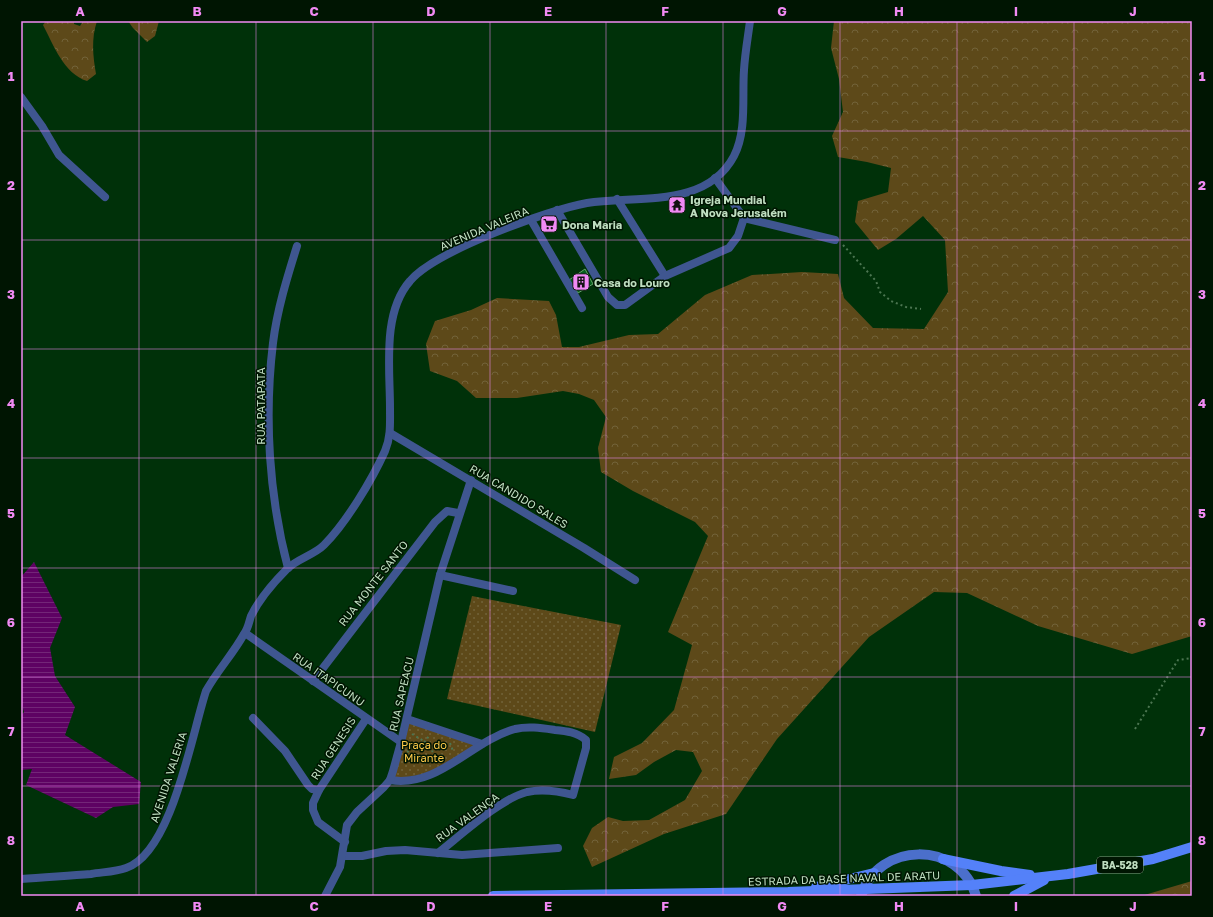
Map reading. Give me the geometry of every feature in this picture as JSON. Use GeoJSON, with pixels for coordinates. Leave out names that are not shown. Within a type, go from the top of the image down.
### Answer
{"type":"FeatureCollection","features":[{"type":"Feature","properties":{"kind":"main road","name":"ESTRADA DA BASE NAVAL DE ARATU"},"geometry":{"type":"LineString","coordinates":[[493,896],[862,893],[1047,878],[1153,859],[1192,847]]}},
{"type":"Feature","properties":{"kind":"main road"},"geometry":{"type":"LineString","coordinates":[[862,893],[874,873],[888,861],[902,856],[924,854],[1001,871],[1047,878]]}},
{"type":"Feature","properties":{"kind":"main road"},"geometry":{"type":"LineString","coordinates":[[943,859],[962,872],[972,885],[976,896]]}},
{"type":"Feature","properties":{"kind":"main road"},"geometry":{"type":"LineString","coordinates":[[793,894],[874,873]]}},
{"type":"Feature","properties":{"kind":"main road"},"geometry":{"type":"LineString","coordinates":[[1014,896],[1047,878]]}},
{"type":"Feature","properties":{"kind":"street","name":"AVENIDA VALEIRA"},"geometry":{"type":"LineString","coordinates":[[245,633],[257,606],[288,568],[323,546],[348,515],[384,453],[390,433],[390,327],[394,308],[407,284],[416,274],[440,259],[475,241],[557,210],[588,203],[617,199],[666,197],[687,193],[704,186],[715,178],[734,156],[740,138],[742,127],[744,70],[749,21]]}},
{"type":"Feature","properties":{"kind":"street"},"geometry":{"type":"LineString","coordinates":[[21,96],[42,126],[60,156],[104,198]]}},
{"type":"Feature","properties":{"kind":"street"},"geometry":{"type":"LineString","coordinates":[[715,178],[744,218],[835,240]]}},
{"type":"Feature","properties":{"kind":"street"},"geometry":{"type":"LineString","coordinates":[[617,199],[665,276]]}},
{"type":"Feature","properties":{"kind":"street"},"geometry":{"type":"LineString","coordinates":[[557,210],[608,297],[617,305],[625,305],[665,276],[729,248],[738,236],[744,218]]}},
{"type":"Feature","properties":{"kind":"street"},"geometry":{"type":"LineString","coordinates":[[531,220],[582,308]]}},
{"type":"Feature","properties":{"kind":"street","name":"RUA PATAPATA"},"geometry":{"type":"LineString","coordinates":[[288,568],[281,542],[273,488],[270,447],[270,378],[273,342],[279,309],[297,246]]}},
{"type":"Feature","properties":{"kind":"street","name":"RUA CANDIDO SALES"},"geometry":{"type":"LineString","coordinates":[[390,433],[635,580]]}},
{"type":"Feature","properties":{"kind":"street","name":"RUA SAPEACU"},"geometry":{"type":"LineString","coordinates":[[325,896],[335,878],[343,856],[347,825],[351,818],[390,780],[401,744],[440,575],[458,513],[470,480]]}},
{"type":"Feature","properties":{"kind":"street","name":"RUA MONTE SANTO"},"geometry":{"type":"LineString","coordinates":[[313,681],[434,522],[447,511],[458,513]]}},
{"type":"Feature","properties":{"kind":"street"},"geometry":{"type":"LineString","coordinates":[[440,575],[513,592]]}},
{"type":"Feature","properties":{"kind":"street","name":"RUA ITAPICUNU"},"geometry":{"type":"LineString","coordinates":[[245,633],[401,744]]}},
{"type":"Feature","properties":{"kind":"street","name":"AVENIDA VALERIA"},"geometry":{"type":"LineString","coordinates":[[21,879],[115,871],[127,868],[144,857],[159,836],[170,811],[206,691],[245,633]]}},
{"type":"Feature","properties":{"kind":"street"},"geometry":{"type":"LineString","coordinates":[[253,718],[285,751],[310,787],[319,790]]}},
{"type":"Feature","properties":{"kind":"street","name":"RUA GENESIS"},"geometry":{"type":"LineString","coordinates":[[345,842],[323,826],[315,817],[313,803],[319,790],[366,719]]}},
{"type":"Feature","properties":{"kind":"street"},"geometry":{"type":"LineString","coordinates":[[407,719],[482,744]]}},
{"type":"Feature","properties":{"kind":"street","name":"RUA VALENÇA"},"geometry":{"type":"LineString","coordinates":[[438,852],[501,805],[526,793],[556,791],[573,795],[587,742],[583,737],[572,732],[526,727],[506,732],[482,744]]}},
{"type":"Feature","properties":{"kind":"street"},"geometry":{"type":"LineString","coordinates":[[390,780],[407,781],[440,771],[482,744]]}},
{"type":"Feature","properties":{"kind":"street","name":"RUA VALENÇA"},"geometry":{"type":"LineString","coordinates":[[343,856],[362,856],[386,851],[405,850],[462,855],[558,848]]}},
{"type":"Feature","properties":{"kind":"path"},"geometry":{"type":"LineString","coordinates":[[835,240],[842,244],[876,281],[880,292],[890,301],[906,308],[921,309]]}},
{"type":"Feature","properties":{"kind":"path"},"geometry":{"type":"LineString","coordinates":[[1135,729],[1178,660],[1192,658]]}},
{"type":"Feature","properties":{"kind":"path"},"geometry":{"type":"LineString","coordinates":[[404,731],[410,732],[424,741]]}},
{"type":"Feature","properties":{"kind":"path"},"geometry":{"type":"LineString","coordinates":[[422,762],[422,749],[424,741],[429,736],[440,738],[458,747],[466,755]]}},
{"type":"Feature","properties":{"kind":"path"},"geometry":{"type":"LineString","coordinates":[[440,738],[433,748],[432,754],[440,771]]}},
{"type":"Feature","properties":{"kind":"path"},"geometry":{"type":"LineString","coordinates":[[401,744],[422,762],[440,771]]}},
{"type":"Feature","properties":{"kind":"green space"},"geometry":{"type":"Polygon","coordinates":[[[46,21],[74,21],[74,24],[80,26],[83,21],[97,21],[93,48],[96,74],[87,81],[72,72],[60,58],[51,41],[43,25],[46,21]]]}},
{"type":"Feature","properties":{"kind":"green space"},"geometry":{"type":"Polygon","coordinates":[[[128,21],[159,21],[155,36],[147,42],[128,21]]]}},
{"type":"Feature","properties":{"kind":"green space"},"geometry":{"type":"Polygon","coordinates":[[[834,21],[1192,21],[1192,636],[1132,654],[1038,626],[967,593],[934,592],[869,637],[777,739],[726,814],[664,834],[592,867],[583,846],[592,828],[608,817],[623,821],[649,820],[685,800],[702,771],[693,752],[676,750],[654,762],[636,775],[609,779],[614,757],[642,743],[674,710],[692,645],[668,632],[708,536],[695,522],[633,491],[601,472],[598,448],[606,417],[594,400],[579,394],[563,391],[517,398],[476,398],[457,381],[430,371],[426,344],[435,321],[471,310],[497,298],[549,301],[556,315],[562,347],[579,347],[629,335],[658,334],[705,295],[752,275],[802,272],[838,274],[844,298],[873,328],[924,329],[948,292],[945,240],[923,216],[896,239],[878,250],[855,222],[858,201],[888,192],[891,168],[838,157],[832,136],[843,112],[839,79],[831,48],[834,21]]]}},
{"type":"Feature","properties":{"kind":"green space"},"geometry":{"type":"Polygon","coordinates":[[[472,596],[621,625],[595,732],[447,699],[472,596]]]}},
{"type":"Feature","properties":{"kind":"green space","name":"Praça do Mirante"},"geometry":{"type":"Polygon","coordinates":[[[408,721],[477,745],[447,763],[427,772],[405,778],[393,778],[408,721]]]}},
{"type":"Feature","properties":{"kind":"green space"},"geometry":{"type":"Polygon","coordinates":[[[1192,881],[1192,896],[1141,896],[1192,881]]]}},
{"type":"Feature","properties":{"kind":"shaded area"},"geometry":{"type":"Polygon","coordinates":[[[34,562],[62,618],[50,648],[55,676],[75,707],[65,735],[141,782],[139,804],[113,807],[96,818],[26,785],[32,769],[21,770],[21,716],[24,712],[21,702],[21,577],[34,562]]]}},
{"type":"Feature","properties":{"kind":"building","name":"Casa do Louro"},"geometry":{"type":"Polygon","coordinates":[[[585,269],[593,284],[578,293],[569,280],[585,269]]]}},
{"type":"Feature","properties":{"kind":"place","name":"Igreja Mundial A Nova Jerusalém"},"geometry":{"type":"Point","coordinates":[677,205]}},
{"type":"Feature","properties":{"kind":"place","name":"Dona Maria"},"geometry":{"type":"Point","coordinates":[549,224]}},
{"type":"Feature","properties":{"kind":"place","name":"Casa do Louro"},"geometry":{"type":"Point","coordinates":[581,282]}}]}
